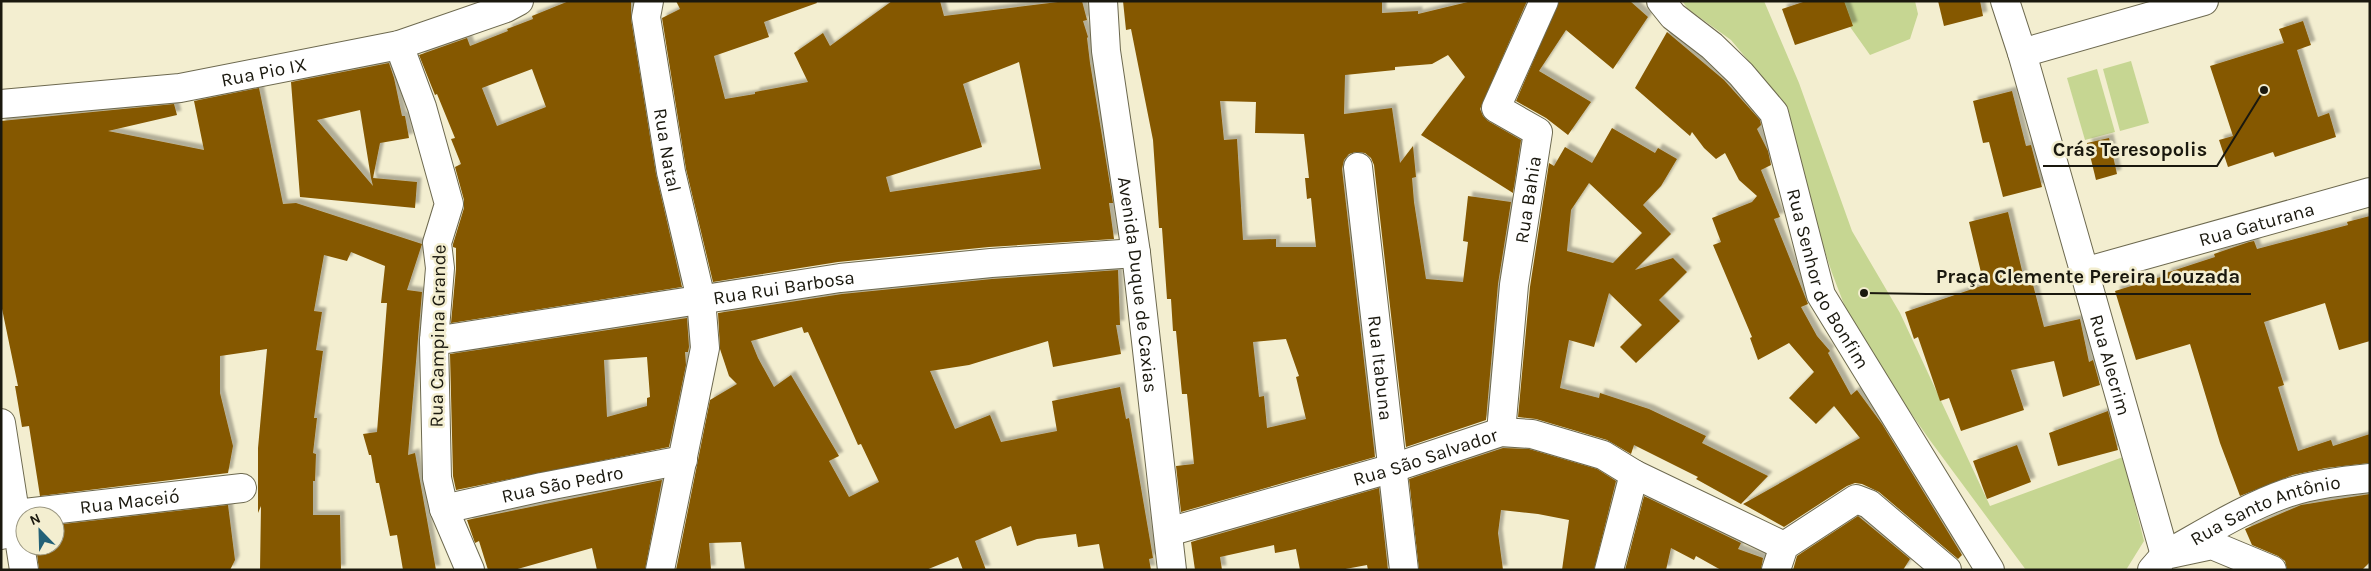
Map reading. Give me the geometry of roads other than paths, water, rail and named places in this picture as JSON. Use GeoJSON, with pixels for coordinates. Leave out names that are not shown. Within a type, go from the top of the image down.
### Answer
{"type":"FeatureCollection","features":[{"type":"Feature","properties":{"kind":"street","name":"Rua Pio IX"},"geometry":{"type":"LineString","coordinates":[[1,104],[180,88],[399,45],[506,8],[519,1]]}},
{"type":"Feature","properties":{"kind":"street","name":"Rua Natal"},"geometry":{"type":"LineString","coordinates":[[649,1],[646,17],[669,160],[701,299],[705,348],[660,570]]}},
{"type":"Feature","properties":{"kind":"street","name":"Avenida Duque de Caxias"},"geometry":{"type":"LineString","coordinates":[[1103,1],[1106,51],[1136,253],[1172,570]]}},
{"type":"Feature","properties":{"kind":"street","name":"Rua Bahia"},"geometry":{"type":"LineString","coordinates":[[1501,432],[1514,286],[1538,132],[1496,108],[1544,1]]}},
{"type":"Feature","properties":{"kind":"street","name":"Rua Senhor do Bonfim"},"geometry":{"type":"LineString","coordinates":[[1661,1],[1673,16],[1712,46],[1741,74],[1774,113],[1821,295],[1990,570]]}},
{"type":"Feature","properties":{"kind":"street","name":"Rua Alecrim"},"geometry":{"type":"LineString","coordinates":[[2005,1],[2022,53],[2084,272],[2158,562]]}},
{"type":"Feature","properties":{"kind":"street"},"geometry":{"type":"LineString","coordinates":[[2022,53],[2204,1]]}},
{"type":"Feature","properties":{"kind":"street","name":"Rua Campina Grande"},"geometry":{"type":"LineString","coordinates":[[399,45],[422,107],[449,204],[437,243],[440,268],[434,341],[437,470],[444,509],[470,570]]}},
{"type":"Feature","properties":{"kind":"street","name":"Rua Itabuna"},"geometry":{"type":"LineString","coordinates":[[1358,167],[1404,570]]}},
{"type":"Feature","properties":{"kind":"street","name":"Rua Gaturana"},"geometry":{"type":"LineString","coordinates":[[2084,272],[2370,192]]}},
{"type":"Feature","properties":{"kind":"street","name":"Rua Rui Barbosa"},"geometry":{"type":"LineString","coordinates":[[434,341],[840,278],[991,263],[1136,253]]}},
{"type":"Feature","properties":{"kind":"street"},"geometry":{"type":"LineString","coordinates":[[1,423],[9,524],[24,570]]}},
{"type":"Feature","properties":{"kind":"street","name":"Rua São Salvador"},"geometry":{"type":"LineString","coordinates":[[1168,532],[1393,468],[1501,432],[1532,434],[1603,455],[1780,558]]}},
{"type":"Feature","properties":{"kind":"street","name":"Rua São Pedro"},"geometry":{"type":"LineString","coordinates":[[444,509],[542,487],[683,460]]}},
{"type":"Feature","properties":{"kind":"street"},"geometry":{"type":"LineString","coordinates":[[1609,570],[1634,474]]}},
{"type":"Feature","properties":{"kind":"street","name":"Rua Santo Antônio"},"geometry":{"type":"LineString","coordinates":[[2158,562],[2241,513],[2289,492],[2338,481],[2370,478]]}},
{"type":"Feature","properties":{"kind":"street","name":"Rua Maceió"},"geometry":{"type":"LineString","coordinates":[[9,524],[242,488]]}},
{"type":"Feature","properties":{"kind":"street"},"geometry":{"type":"LineString","coordinates":[[1780,558],[1856,499],[1864,500],[1947,570]]}},
{"type":"Feature","properties":{"kind":"street"},"geometry":{"type":"LineString","coordinates":[[2158,562],[2212,544],[2272,570]]}},
{"type":"Feature","properties":{"kind":"place","name":"Crás Teresopolis"},"geometry":{"type":"Point","coordinates":[2264,90]}},
{"type":"Feature","properties":{"kind":"place","name":"Praça Clemente Pereira Louzada"},"geometry":{"type":"Point","coordinates":[1864,293]}}]}
